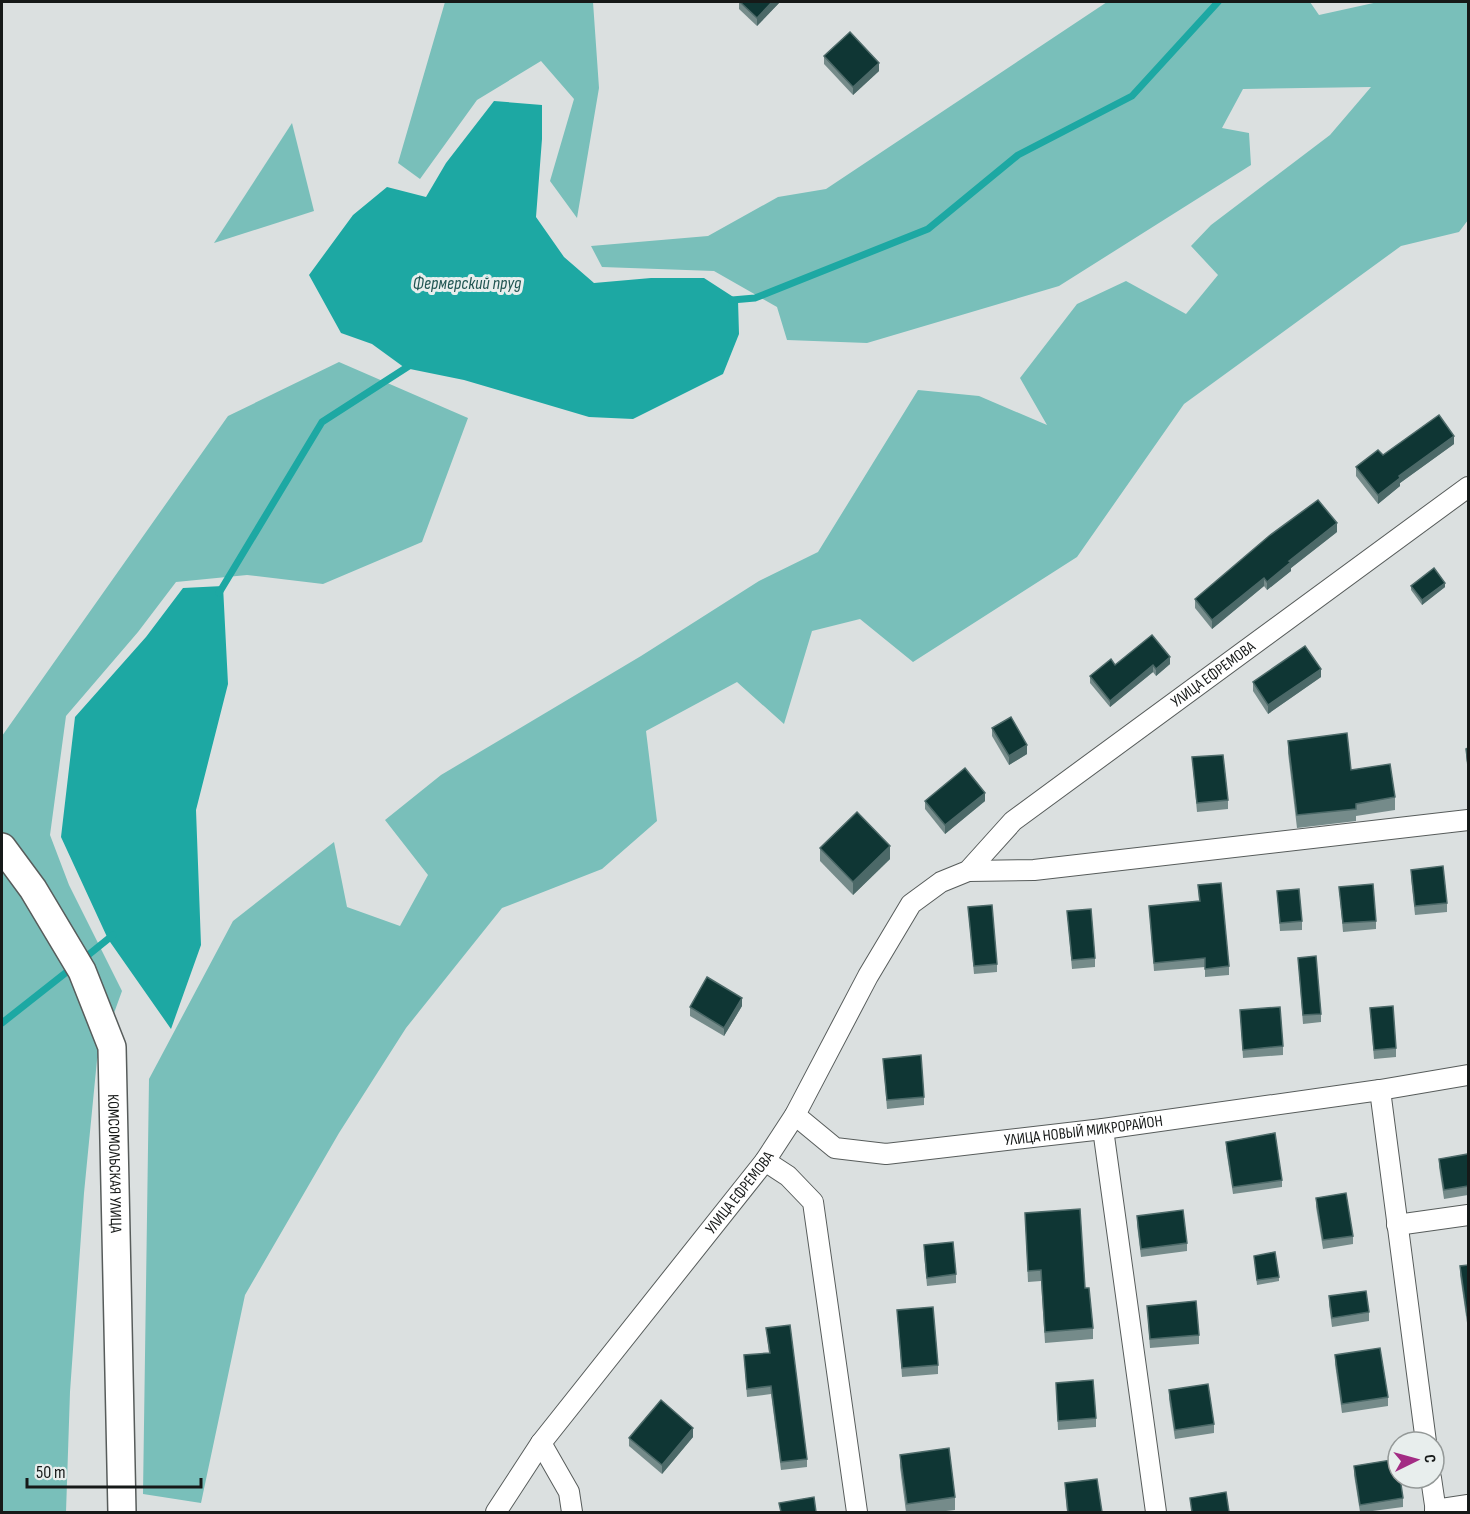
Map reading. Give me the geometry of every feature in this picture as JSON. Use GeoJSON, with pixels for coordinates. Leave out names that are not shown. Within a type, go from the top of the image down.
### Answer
{"type":"FeatureCollection","features":[{"type":"Feature","properties":{"kind":"street","name":"УЛИЦА ЕФРЕМОВА"},"geometry":{"type":"LineString","coordinates":[[968,871],[1013,821],[1468,487]]}},
{"type":"Feature","properties":{"kind":"street","name":"УЛИЦА ЕФРЕМОВА"},"geometry":{"type":"LineString","coordinates":[[496,1512],[541,1443],[765,1161],[795,1115],[867,976],[911,904],[940,882],[968,871],[1034,870],[1468,820]]}},
{"type":"Feature","properties":{"kind":"street","name":"КОМСОМОЛЬСКАЯ УЛИЦА"},"geometry":{"type":"LineString","coordinates":[[2,847],[33,889],[82,971],[112,1047],[122,1512]]}},
{"type":"Feature","properties":{"kind":"street","name":"УЛИЦА НОВЫЙ МИКРОРАЙОН"},"geometry":{"type":"LineString","coordinates":[[795,1115],[835,1148],[886,1154],[1103,1129],[1380,1090],[1468,1075]]}},
{"type":"Feature","properties":{"kind":"street"},"geometry":{"type":"LineString","coordinates":[[1380,1090],[1424,1430]]}},
{"type":"Feature","properties":{"kind":"street"},"geometry":{"type":"LineString","coordinates":[[1103,1129],[1156,1512]]}},
{"type":"Feature","properties":{"kind":"street"},"geometry":{"type":"LineString","coordinates":[[765,1161],[788,1176],[813,1202],[857,1512]]}},
{"type":"Feature","properties":{"kind":"street"},"geometry":{"type":"LineString","coordinates":[[1397,1225],[1468,1215]]}},
{"type":"Feature","properties":{"kind":"street"},"geometry":{"type":"LineString","coordinates":[[541,1443],[569,1491],[572,1512]]}},
{"type":"Feature","properties":{"kind":"street"},"geometry":{"type":"LineString","coordinates":[[1432,1490],[1435,1511],[1468,1505]]}},
{"type":"Feature","properties":{"kind":"shaded area"},"geometry":{"type":"Polygon","coordinates":[[[445,2],[593,2],[599,88],[577,218],[550,181],[574,99],[541,61],[477,100],[420,179],[398,163],[445,2]]]}},
{"type":"Feature","properties":{"kind":"shaded area"},"geometry":{"type":"Polygon","coordinates":[[[1107,2],[1310,2],[1319,15],[1378,2],[1468,2],[1468,220],[1459,232],[1401,246],[1184,404],[1077,557],[913,662],[860,619],[812,631],[784,724],[737,682],[646,731],[657,821],[602,869],[502,908],[406,1028],[339,1133],[245,1295],[201,1503],[143,1494],[149,1079],[233,921],[334,842],[347,907],[400,926],[428,875],[385,820],[441,775],[641,656],[759,581],[818,552],[918,390],[979,396],[1047,425],[1020,378],[1077,304],[1126,281],[1186,314],[1218,275],[1191,246],[1211,225],[1330,135],[1371,87],[1243,89],[1222,128],[1249,133],[1251,165],[1059,286],[867,343],[787,340],[777,307],[714,271],[602,267],[591,246],[708,236],[778,197],[826,189],[1107,2]]]}},
{"type":"Feature","properties":{"kind":"shaded area"},"geometry":{"type":"Polygon","coordinates":[[[292,123],[314,211],[214,243],[292,123]]]}},
{"type":"Feature","properties":{"kind":"shaded area"},"geometry":{"type":"Polygon","coordinates":[[[339,362],[468,418],[422,542],[323,584],[247,575],[176,582],[138,632],[66,716],[50,835],[69,885],[122,991],[97,1060],[84,1193],[70,1392],[66,1512],[2,1512],[2,736],[228,416],[339,362]]]}},
{"type":"Feature","properties":{"kind":"water","name":"Фермерский пруд"},"geometry":{"type":"Polygon","coordinates":[[[494,101],[542,105],[542,139],[536,217],[564,257],[594,283],[651,278],[704,278],[738,300],[739,334],[723,374],[633,419],[589,417],[464,380],[405,368],[372,344],[341,333],[309,275],[353,215],[387,187],[426,197],[446,163],[494,101]]]}},
{"type":"Feature","properties":{"kind":"water"},"geometry":{"type":"Polygon","coordinates":[[[223,586],[228,684],[196,810],[201,945],[171,1029],[108,939],[61,837],[75,717],[146,637],[183,588],[223,586]]]}},
{"type":"Feature","properties":{"kind":"building"},"geometry":{"type":"Polygon","coordinates":[[[740,2],[772,2],[757,18],[740,2]]]}},
{"type":"Feature","properties":{"kind":"building"},"geometry":{"type":"Polygon","coordinates":[[[850,32],[879,63],[853,87],[824,56],[850,32]]]}},
{"type":"Feature","properties":{"kind":"building"},"geometry":{"type":"Polygon","coordinates":[[[1439,415],[1454,436],[1399,476],[1400,478],[1378,495],[1356,467],[1378,450],[1383,455],[1439,415]]]}},
{"type":"Feature","properties":{"kind":"building"},"geometry":{"type":"Polygon","coordinates":[[[1318,500],[1337,523],[1289,561],[1291,562],[1267,582],[1264,578],[1212,620],[1195,599],[1269,536],[1318,500]]]}},
{"type":"Feature","properties":{"kind":"building"},"geometry":{"type":"Polygon","coordinates":[[[1434,568],[1445,583],[1422,600],[1411,586],[1434,568]]]}},
{"type":"Feature","properties":{"kind":"building"},"geometry":{"type":"Polygon","coordinates":[[[1152,635],[1170,657],[1156,669],[1153,665],[1110,701],[1090,676],[1111,659],[1115,665],[1152,635]]]}},
{"type":"Feature","properties":{"kind":"building"},"geometry":{"type":"Polygon","coordinates":[[[1305,646],[1321,669],[1268,705],[1253,682],[1305,646]]]}},
{"type":"Feature","properties":{"kind":"building"},"geometry":{"type":"Polygon","coordinates":[[[1011,717],[1027,745],[1009,756],[992,728],[1011,717]]]}},
{"type":"Feature","properties":{"kind":"building"},"geometry":{"type":"Polygon","coordinates":[[[1347,733],[1351,770],[1390,764],[1395,797],[1356,804],[1356,809],[1297,815],[1288,741],[1347,733]]]}},
{"type":"Feature","properties":{"kind":"building"},"geometry":{"type":"Polygon","coordinates":[[[1223,755],[1228,800],[1197,803],[1192,757],[1223,755]]]}},
{"type":"Feature","properties":{"kind":"building"},"geometry":{"type":"Polygon","coordinates":[[[965,768],[985,793],[945,825],[925,801],[965,768]]]}},
{"type":"Feature","properties":{"kind":"building"},"geometry":{"type":"Polygon","coordinates":[[[857,812],[890,846],[853,882],[820,848],[857,812]]]}},
{"type":"Feature","properties":{"kind":"building"},"geometry":{"type":"Polygon","coordinates":[[[1443,866],[1447,903],[1415,906],[1411,870],[1443,866]]]}},
{"type":"Feature","properties":{"kind":"building"},"geometry":{"type":"Polygon","coordinates":[[[1221,883],[1229,966],[1205,969],[1205,958],[1154,963],[1149,906],[1200,901],[1198,885],[1221,883]]]}},
{"type":"Feature","properties":{"kind":"building"},"geometry":{"type":"Polygon","coordinates":[[[1373,884],[1376,921],[1343,923],[1339,887],[1373,884]]]}},
{"type":"Feature","properties":{"kind":"building"},"geometry":{"type":"Polygon","coordinates":[[[1299,889],[1302,921],[1280,923],[1277,891],[1299,889]]]}},
{"type":"Feature","properties":{"kind":"building"},"geometry":{"type":"Polygon","coordinates":[[[992,905],[997,964],[974,966],[968,907],[992,905]]]}},
{"type":"Feature","properties":{"kind":"building"},"geometry":{"type":"Polygon","coordinates":[[[1091,909],[1095,958],[1072,960],[1067,911],[1091,909]]]}},
{"type":"Feature","properties":{"kind":"building"},"geometry":{"type":"Polygon","coordinates":[[[1316,956],[1321,1014],[1303,1015],[1298,958],[1316,956]]]}},
{"type":"Feature","properties":{"kind":"building"},"geometry":{"type":"Polygon","coordinates":[[[707,977],[742,998],[724,1028],[690,1007],[707,977]]]}},
{"type":"Feature","properties":{"kind":"building"},"geometry":{"type":"Polygon","coordinates":[[[1393,1006],[1396,1048],[1374,1050],[1370,1008],[1393,1006]]]}},
{"type":"Feature","properties":{"kind":"building"},"geometry":{"type":"Polygon","coordinates":[[[1280,1007],[1283,1046],[1243,1050],[1240,1010],[1280,1007]]]}},
{"type":"Feature","properties":{"kind":"building"},"geometry":{"type":"Polygon","coordinates":[[[921,1055],[924,1097],[887,1100],[883,1059],[921,1055]]]}},
{"type":"Feature","properties":{"kind":"building"},"geometry":{"type":"Polygon","coordinates":[[[1275,1133],[1282,1180],[1233,1187],[1226,1142],[1275,1133]]]}},
{"type":"Feature","properties":{"kind":"building"},"geometry":{"type":"Polygon","coordinates":[[[1468,1154],[1468,1186],[1444,1190],[1439,1159],[1468,1154]]]}},
{"type":"Feature","properties":{"kind":"building"},"geometry":{"type":"Polygon","coordinates":[[[1346,1193],[1353,1236],[1323,1240],[1316,1198],[1346,1193]]]}},
{"type":"Feature","properties":{"kind":"building"},"geometry":{"type":"Polygon","coordinates":[[[1080,1209],[1085,1288],[1089,1288],[1093,1328],[1045,1332],[1041,1270],[1028,1271],[1025,1213],[1080,1209]]]}},
{"type":"Feature","properties":{"kind":"building"},"geometry":{"type":"Polygon","coordinates":[[[1183,1210],[1187,1243],[1141,1249],[1137,1216],[1183,1210]]]}},
{"type":"Feature","properties":{"kind":"building"},"geometry":{"type":"Polygon","coordinates":[[[953,1242],[956,1274],[927,1278],[924,1245],[953,1242]]]}},
{"type":"Feature","properties":{"kind":"building"},"geometry":{"type":"Polygon","coordinates":[[[1275,1252],[1279,1277],[1257,1280],[1254,1256],[1275,1252]]]}},
{"type":"Feature","properties":{"kind":"building"},"geometry":{"type":"Polygon","coordinates":[[[1468,1265],[1468,1314],[1467,1315],[1460,1266],[1468,1265]]]}},
{"type":"Feature","properties":{"kind":"building"},"geometry":{"type":"Polygon","coordinates":[[[1366,1291],[1369,1312],[1332,1318],[1329,1296],[1366,1291]]]}},
{"type":"Feature","properties":{"kind":"building"},"geometry":{"type":"Polygon","coordinates":[[[1196,1301],[1199,1335],[1150,1339],[1147,1306],[1196,1301]]]}},
{"type":"Feature","properties":{"kind":"building"},"geometry":{"type":"Polygon","coordinates":[[[933,1307],[938,1365],[902,1368],[897,1310],[933,1307]]]}},
{"type":"Feature","properties":{"kind":"building"},"geometry":{"type":"Polygon","coordinates":[[[790,1325],[807,1459],[781,1462],[771,1386],[747,1389],[744,1355],[770,1353],[766,1328],[790,1325]]]}},
{"type":"Feature","properties":{"kind":"building"},"geometry":{"type":"Polygon","coordinates":[[[1380,1348],[1388,1397],[1342,1404],[1335,1355],[1380,1348]]]}},
{"type":"Feature","properties":{"kind":"building"},"geometry":{"type":"Polygon","coordinates":[[[1093,1380],[1096,1418],[1058,1421],[1056,1383],[1093,1380]]]}},
{"type":"Feature","properties":{"kind":"building"},"geometry":{"type":"Polygon","coordinates":[[[1208,1384],[1214,1424],[1175,1430],[1169,1390],[1208,1384]]]}},
{"type":"Feature","properties":{"kind":"building"},"geometry":{"type":"Polygon","coordinates":[[[661,1400],[693,1428],[662,1465],[629,1438],[661,1400]]]}},
{"type":"Feature","properties":{"kind":"building"},"geometry":{"type":"Polygon","coordinates":[[[949,1448],[955,1497],[907,1504],[900,1455],[949,1448]]]}},
{"type":"Feature","properties":{"kind":"building"},"geometry":{"type":"Polygon","coordinates":[[[1386,1461],[1386,1490],[1402,1490],[1403,1498],[1360,1505],[1354,1466],[1386,1461]]]}},
{"type":"Feature","properties":{"kind":"building"},"geometry":{"type":"Polygon","coordinates":[[[1097,1479],[1102,1512],[1068,1512],[1065,1483],[1097,1479]]]}},
{"type":"Feature","properties":{"kind":"building"},"geometry":{"type":"Polygon","coordinates":[[[1226,1492],[1229,1512],[1192,1512],[1190,1498],[1226,1492]]]}},
{"type":"Feature","properties":{"kind":"building"},"geometry":{"type":"Polygon","coordinates":[[[814,1497],[816,1512],[781,1512],[779,1503],[814,1497]]]}},
{"type":"Feature","properties":{"kind":"waterway"},"geometry":{"type":"LineString","coordinates":[[732,300],[755,298],[928,229],[1018,155],[1132,96],[1218,2]]}},
{"type":"Feature","properties":{"kind":"waterway"},"geometry":{"type":"LineString","coordinates":[[219,593],[322,422],[412,364]]}},
{"type":"Feature","properties":{"kind":"waterway"},"geometry":{"type":"LineString","coordinates":[[82,960],[113,935]]}},
{"type":"Feature","properties":{"kind":"waterway"},"geometry":{"type":"LineString","coordinates":[[2,1023],[73,967]]}}]}
